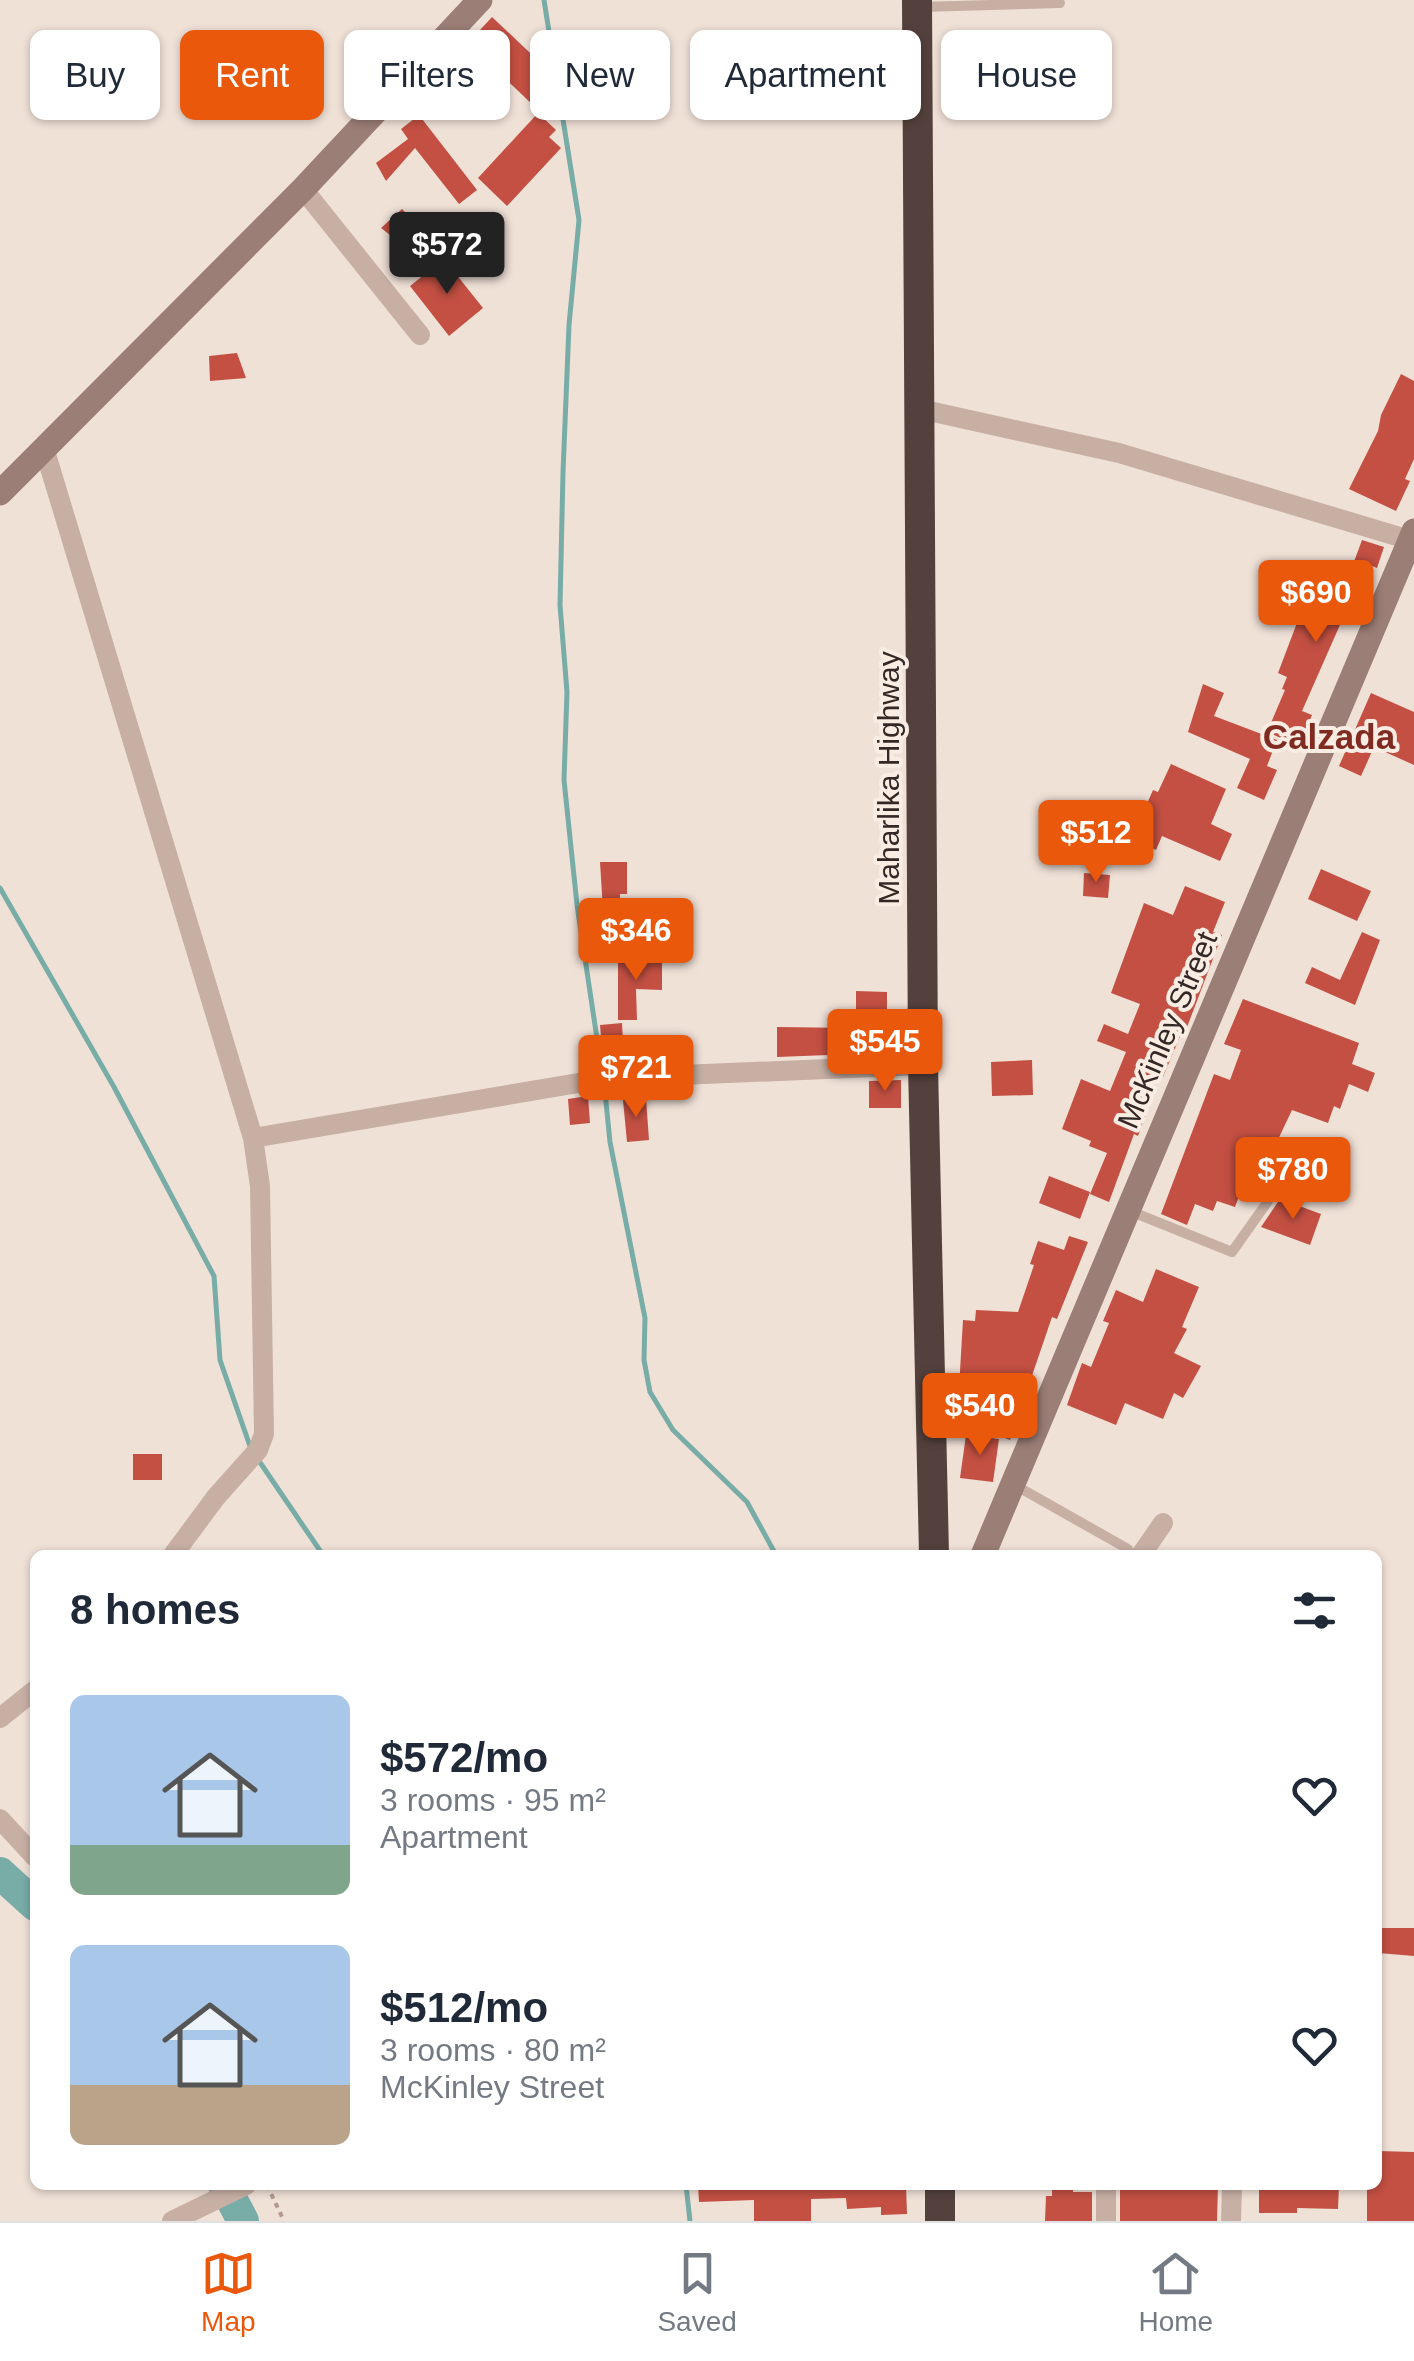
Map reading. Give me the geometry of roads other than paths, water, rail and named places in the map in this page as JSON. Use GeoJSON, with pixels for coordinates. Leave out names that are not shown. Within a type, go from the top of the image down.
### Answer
{"type":"FeatureCollection","features":[{"type":"Feature","properties":{"kind":"highway","name":"Maharlika Highway"},"geometry":{"type":"LineString","coordinates":[[918,4],[923,1065],[934,1550]]}},
{"type":"Feature","properties":{"kind":"highway"},"geometry":{"type":"LineString","coordinates":[[940,2190],[940,2221]]}},
{"type":"Feature","properties":{"kind":"main road"},"geometry":{"type":"LineString","coordinates":[[0,493],[302,189],[480,0]]}},
{"type":"Feature","properties":{"kind":"main road","name":"McKinley Street"},"geometry":{"type":"LineString","coordinates":[[984,1550],[1412,536]]}},
{"type":"Feature","properties":{"kind":"street"},"geometry":{"type":"LineString","coordinates":[[302,189],[420,334]]}},
{"type":"Feature","properties":{"kind":"street"},"geometry":{"type":"LineString","coordinates":[[920,410],[1119,453],[1412,536]]}},
{"type":"Feature","properties":{"kind":"street"},"geometry":{"type":"LineString","coordinates":[[44,448],[253,1138],[260,1186],[264,1434],[258,1450],[177,1550]]}},
{"type":"Feature","properties":{"kind":"street"},"geometry":{"type":"LineString","coordinates":[[253,1138],[608,1078],[923,1065]]}},
{"type":"Feature","properties":{"kind":"street"},"geometry":{"type":"LineString","coordinates":[[1145,1550],[1163,1523]]}},
{"type":"Feature","properties":{"kind":"street"},"geometry":{"type":"LineString","coordinates":[[0,1718],[30,1694]]}},
{"type":"Feature","properties":{"kind":"street"},"geometry":{"type":"LineString","coordinates":[[0,1819],[30,1852]]}},
{"type":"Feature","properties":{"kind":"street"},"geometry":{"type":"LineString","coordinates":[[172,2221],[236,2190]]}},
{"type":"Feature","properties":{"kind":"street"},"geometry":{"type":"LineString","coordinates":[[1106,2190],[1106,2221]]}},
{"type":"Feature","properties":{"kind":"street"},"geometry":{"type":"LineString","coordinates":[[1232,2190],[1232,2221]]}},
{"type":"Feature","properties":{"kind":"lane"},"geometry":{"type":"LineString","coordinates":[[918,4],[1060,3]]}},
{"type":"Feature","properties":{"kind":"lane"},"geometry":{"type":"LineString","coordinates":[[1126,1210],[1232,1252],[1280,1184]]}},
{"type":"Feature","properties":{"kind":"lane"},"geometry":{"type":"LineString","coordinates":[[1013,1484],[1128,1550]]}},
{"type":"Feature","properties":{"kind":"waterway"},"geometry":{"type":"LineString","coordinates":[[544,0],[579,220],[569,325],[563,472],[560,605],[567,692],[564,780],[577,905],[602,1072]]}},
{"type":"Feature","properties":{"kind":"waterway"},"geometry":{"type":"LineString","coordinates":[[0,888],[114,1087],[214,1276],[220,1360],[251,1449]]}},
{"type":"Feature","properties":{"kind":"waterway"},"geometry":{"type":"LineString","coordinates":[[604,1082],[610,1142],[645,1318],[644,1360],[650,1392],[673,1430],[747,1502],[773,1550]]}},
{"type":"Feature","properties":{"kind":"waterway"},"geometry":{"type":"LineString","coordinates":[[257,1458],[320,1550]]}},
{"type":"Feature","properties":{"kind":"waterway"},"geometry":{"type":"LineString","coordinates":[[0,1873],[30,1900]]}},
{"type":"Feature","properties":{"kind":"waterway"},"geometry":{"type":"LineString","coordinates":[[227,2190],[243,2221]]}},
{"type":"Feature","properties":{"kind":"waterway"},"geometry":{"type":"LineString","coordinates":[[687,2190],[690,2221]]}},
{"type":"Feature","properties":{"kind":"district","name":"Calzada"},"geometry":{"type":"Point","coordinates":[1329,736]}}]}
